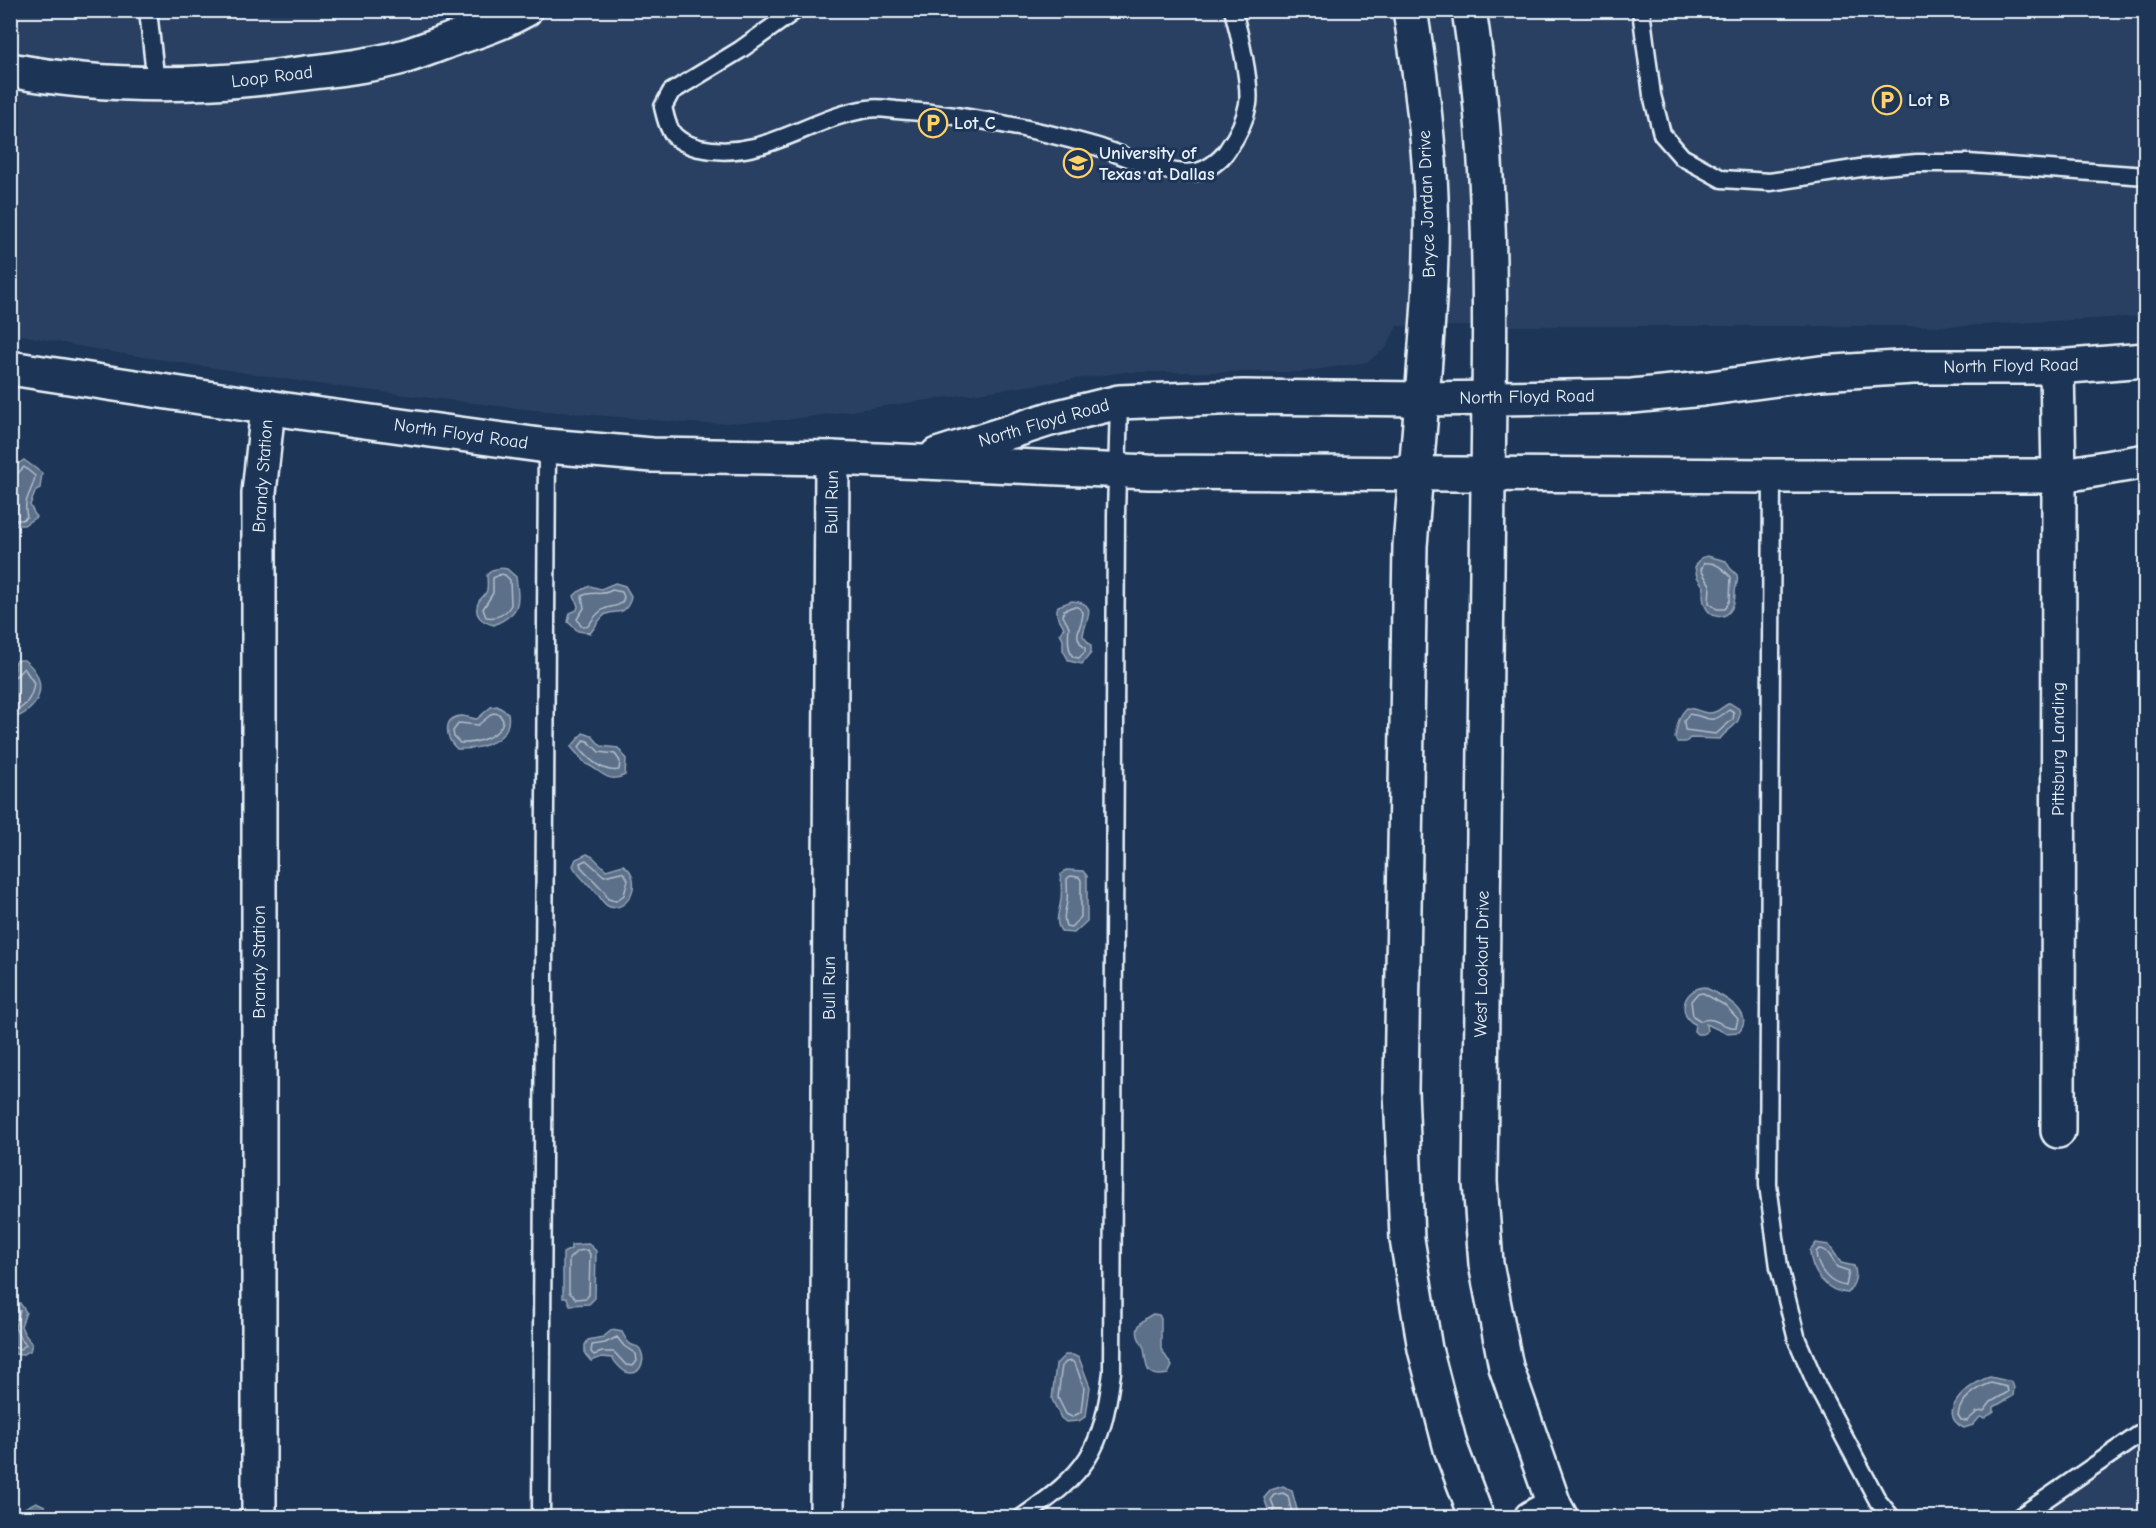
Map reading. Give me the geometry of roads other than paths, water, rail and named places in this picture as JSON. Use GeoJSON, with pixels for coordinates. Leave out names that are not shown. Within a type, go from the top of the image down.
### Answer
{"type":"FeatureCollection","features":[{"type":"Feature","properties":{"kind":"street","name":"Loop Road"},"geometry":{"type":"LineString","coordinates":[[10,70],[91,82],[222,84],[342,69],[405,56],[503,22],[525,10]]}},
{"type":"Feature","properties":{"kind":"street","name":"Bryce Jordan Drive"},"geometry":{"type":"LineString","coordinates":[[1410,10],[1422,85],[1431,196],[1429,311],[1422,399]]}},
{"type":"Feature","properties":{"kind":"street"},"geometry":{"type":"LineString","coordinates":[[1469,10],[1479,75],[1490,230],[1490,398]]}},
{"type":"Feature","properties":{"kind":"street","name":"North Floyd Road"},"geometry":{"type":"LineString","coordinates":[[915,462],[1050,419],[1119,402],[1243,396],[1422,399],[1632,396],[1820,373],[1913,367],[2057,367],[2145,360]]}},
{"type":"Feature","properties":{"kind":"street","name":"Pittsburg Landing"},"geometry":{"type":"LineString","coordinates":[[2057,367],[2059,476],[2058,1131]]}},
{"type":"Feature","properties":{"kind":"street","name":"North Floyd Road"},"geometry":{"type":"LineString","coordinates":[[10,368],[547,446],[652,455],[832,458],[1118,470],[1772,476],[2059,476],[2145,461]]}},
{"type":"Feature","properties":{"kind":"street","name":"West Lookout Drive"},"geometry":{"type":"LineString","coordinates":[[1490,398],[1480,1182],[1486,1264],[1506,1367],[1549,1513]]}},
{"type":"Feature","properties":{"kind":"street"},"geometry":{"type":"LineString","coordinates":[[1422,399],[1410,558],[1401,1090],[1407,1239],[1425,1349],[1451,1449],[1477,1518]]}},
{"type":"Feature","properties":{"kind":"street","name":"Brandy Station"},"geometry":{"type":"LineString","coordinates":[[259,1518],[259,493],[268,407]]}},
{"type":"Feature","properties":{"kind":"street","name":"Bull Run"},"geometry":{"type":"LineString","coordinates":[[827,1518],[832,458]]}},
{"type":"Feature","properties":{"kind":"lane"},"geometry":{"type":"LineString","coordinates":[[148,10],[156,84]]}},
{"type":"Feature","properties":{"kind":"lane"},"geometry":{"type":"LineString","coordinates":[[796,10],[740,50],[671,92],[663,107],[670,130],[687,145],[711,150],[743,149],[783,139],[828,120],[869,108],[948,114],[1047,134],[1171,171],[1197,172],[1222,159],[1239,134],[1248,102],[1238,28],[1233,10]]}},
{"type":"Feature","properties":{"kind":"lane"},"geometry":{"type":"LineString","coordinates":[[1641,10],[1652,95],[1662,134],[1682,157],[1722,179],[1770,182],[1860,168],[1917,163],[1968,163],[2145,176]]}},
{"type":"Feature","properties":{"kind":"lane"},"geometry":{"type":"LineString","coordinates":[[1021,1518],[1062,1488],[1081,1469],[1092,1453],[1108,1410],[1112,1372],[1115,539],[1119,402]]}},
{"type":"Feature","properties":{"kind":"lane"},"geometry":{"type":"LineString","coordinates":[[541,1518],[547,446]]}},
{"type":"Feature","properties":{"kind":"lane"},"geometry":{"type":"LineString","coordinates":[[1772,476],[1768,1185],[1779,1267],[1797,1340],[1818,1388],[1878,1501],[1892,1518]]}},
{"type":"Feature","properties":{"kind":"lane"},"geometry":{"type":"LineString","coordinates":[[2018,1518],[2145,1430]]}},
{"type":"Feature","properties":{"kind":"water"},"geometry":{"type":"Polygon","coordinates":[[[24,460],[42,473],[40,488],[36,490],[30,505],[36,517],[24,525],[11,525],[12,474],[18,464],[24,460]]]}},
{"type":"Feature","properties":{"kind":"water"},"geometry":{"type":"Polygon","coordinates":[[[1707,556],[1726,561],[1737,575],[1733,604],[1729,612],[1723,616],[1711,613],[1706,607],[1703,598],[1704,587],[1697,577],[1695,567],[1701,558],[1707,556]]]}},
{"type":"Feature","properties":{"kind":"water"},"geometry":{"type":"Polygon","coordinates":[[[507,569],[516,577],[518,601],[509,616],[494,625],[479,617],[477,606],[487,591],[487,575],[492,570],[507,569]]]}},
{"type":"Feature","properties":{"kind":"water"},"geometry":{"type":"Polygon","coordinates":[[[615,583],[625,586],[631,596],[625,609],[606,614],[590,633],[578,631],[568,622],[570,613],[577,610],[578,606],[574,596],[578,592],[590,586],[601,589],[615,583]]]}},
{"type":"Feature","properties":{"kind":"water"},"geometry":{"type":"Polygon","coordinates":[[[1072,601],[1086,605],[1089,614],[1083,636],[1091,646],[1091,653],[1082,664],[1069,661],[1063,650],[1060,633],[1064,628],[1057,615],[1058,606],[1072,601]]]}},
{"type":"Feature","properties":{"kind":"water"},"geometry":{"type":"Polygon","coordinates":[[[24,660],[38,677],[39,694],[29,709],[11,719],[11,672],[15,669],[14,662],[24,660]]]}},
{"type":"Feature","properties":{"kind":"water"},"geometry":{"type":"Polygon","coordinates":[[[1730,703],[1739,709],[1739,719],[1720,739],[1690,738],[1686,742],[1677,742],[1675,738],[1678,722],[1687,708],[1713,713],[1730,703]]]}},
{"type":"Feature","properties":{"kind":"water"},"geometry":{"type":"Polygon","coordinates":[[[497,706],[508,713],[508,723],[500,737],[475,748],[457,749],[448,734],[448,724],[451,720],[462,716],[477,719],[491,707],[497,706]]]}},
{"type":"Feature","properties":{"kind":"water"},"geometry":{"type":"Polygon","coordinates":[[[583,733],[592,736],[601,746],[618,748],[626,759],[625,775],[619,778],[608,777],[586,764],[571,747],[583,733]]]}},
{"type":"Feature","properties":{"kind":"water"},"geometry":{"type":"Polygon","coordinates":[[[587,854],[606,870],[623,865],[629,870],[633,877],[632,892],[623,904],[617,907],[607,906],[577,873],[573,866],[576,859],[587,854]]]}},
{"type":"Feature","properties":{"kind":"water"},"geometry":{"type":"Polygon","coordinates":[[[1066,870],[1083,871],[1087,876],[1087,921],[1074,933],[1062,932],[1058,924],[1061,874],[1066,870]]]}},
{"type":"Feature","properties":{"kind":"water"},"geometry":{"type":"Polygon","coordinates":[[[1704,987],[1726,999],[1740,1011],[1743,1025],[1739,1032],[1726,1033],[1706,1024],[1707,1031],[1703,1034],[1697,1034],[1694,1031],[1695,1024],[1686,1016],[1684,1004],[1690,993],[1704,987]]]}},
{"type":"Feature","properties":{"kind":"water"},"geometry":{"type":"Polygon","coordinates":[[[1816,1243],[1829,1245],[1841,1263],[1854,1266],[1855,1280],[1848,1293],[1833,1289],[1821,1280],[1811,1259],[1810,1251],[1816,1243]]]}},
{"type":"Feature","properties":{"kind":"water"},"geometry":{"type":"Polygon","coordinates":[[[589,1244],[596,1251],[595,1298],[589,1304],[570,1305],[567,1298],[563,1298],[563,1253],[571,1249],[571,1245],[589,1244]]]}},
{"type":"Feature","properties":{"kind":"water"},"geometry":{"type":"Polygon","coordinates":[[[10,1299],[20,1303],[26,1312],[21,1326],[32,1344],[30,1351],[21,1355],[15,1354],[11,1345],[10,1299]]]}},
{"type":"Feature","properties":{"kind":"water"},"geometry":{"type":"Polygon","coordinates":[[[1153,1314],[1159,1315],[1161,1319],[1161,1349],[1172,1366],[1168,1374],[1160,1375],[1150,1372],[1137,1332],[1139,1325],[1153,1314]]]}},
{"type":"Feature","properties":{"kind":"water"},"geometry":{"type":"Polygon","coordinates":[[[612,1330],[622,1332],[630,1344],[640,1349],[643,1360],[640,1368],[635,1372],[624,1371],[612,1358],[602,1357],[591,1361],[585,1354],[585,1345],[588,1340],[603,1337],[612,1330]]]}},
{"type":"Feature","properties":{"kind":"water"},"geometry":{"type":"Polygon","coordinates":[[[1065,1355],[1079,1358],[1090,1387],[1086,1416],[1079,1421],[1066,1422],[1061,1418],[1052,1399],[1056,1364],[1065,1355]]]}},
{"type":"Feature","properties":{"kind":"water"},"geometry":{"type":"Polygon","coordinates":[[[1990,1377],[2012,1382],[2013,1396],[1994,1407],[1994,1411],[1985,1418],[1980,1417],[1973,1425],[1964,1428],[1955,1422],[1952,1414],[1958,1399],[1965,1391],[1990,1377]]]}},
{"type":"Feature","properties":{"kind":"water"},"geometry":{"type":"Polygon","coordinates":[[[1283,1486],[1292,1491],[1299,1517],[1268,1517],[1264,1498],[1271,1490],[1283,1486]]]}},
{"type":"Feature","properties":{"kind":"water"},"geometry":{"type":"Polygon","coordinates":[[[36,1502],[45,1506],[49,1517],[11,1517],[11,1515],[36,1502]]]}},
{"type":"Feature","properties":{"kind":"place","name":"Lot B"},"geometry":{"type":"Point","coordinates":[1887,100]}},
{"type":"Feature","properties":{"kind":"place","name":"Lot C"},"geometry":{"type":"Point","coordinates":[933,123]}},
{"type":"Feature","properties":{"kind":"place","name":"University of Texas at Dallas"},"geometry":{"type":"Point","coordinates":[1078,163]}}]}
